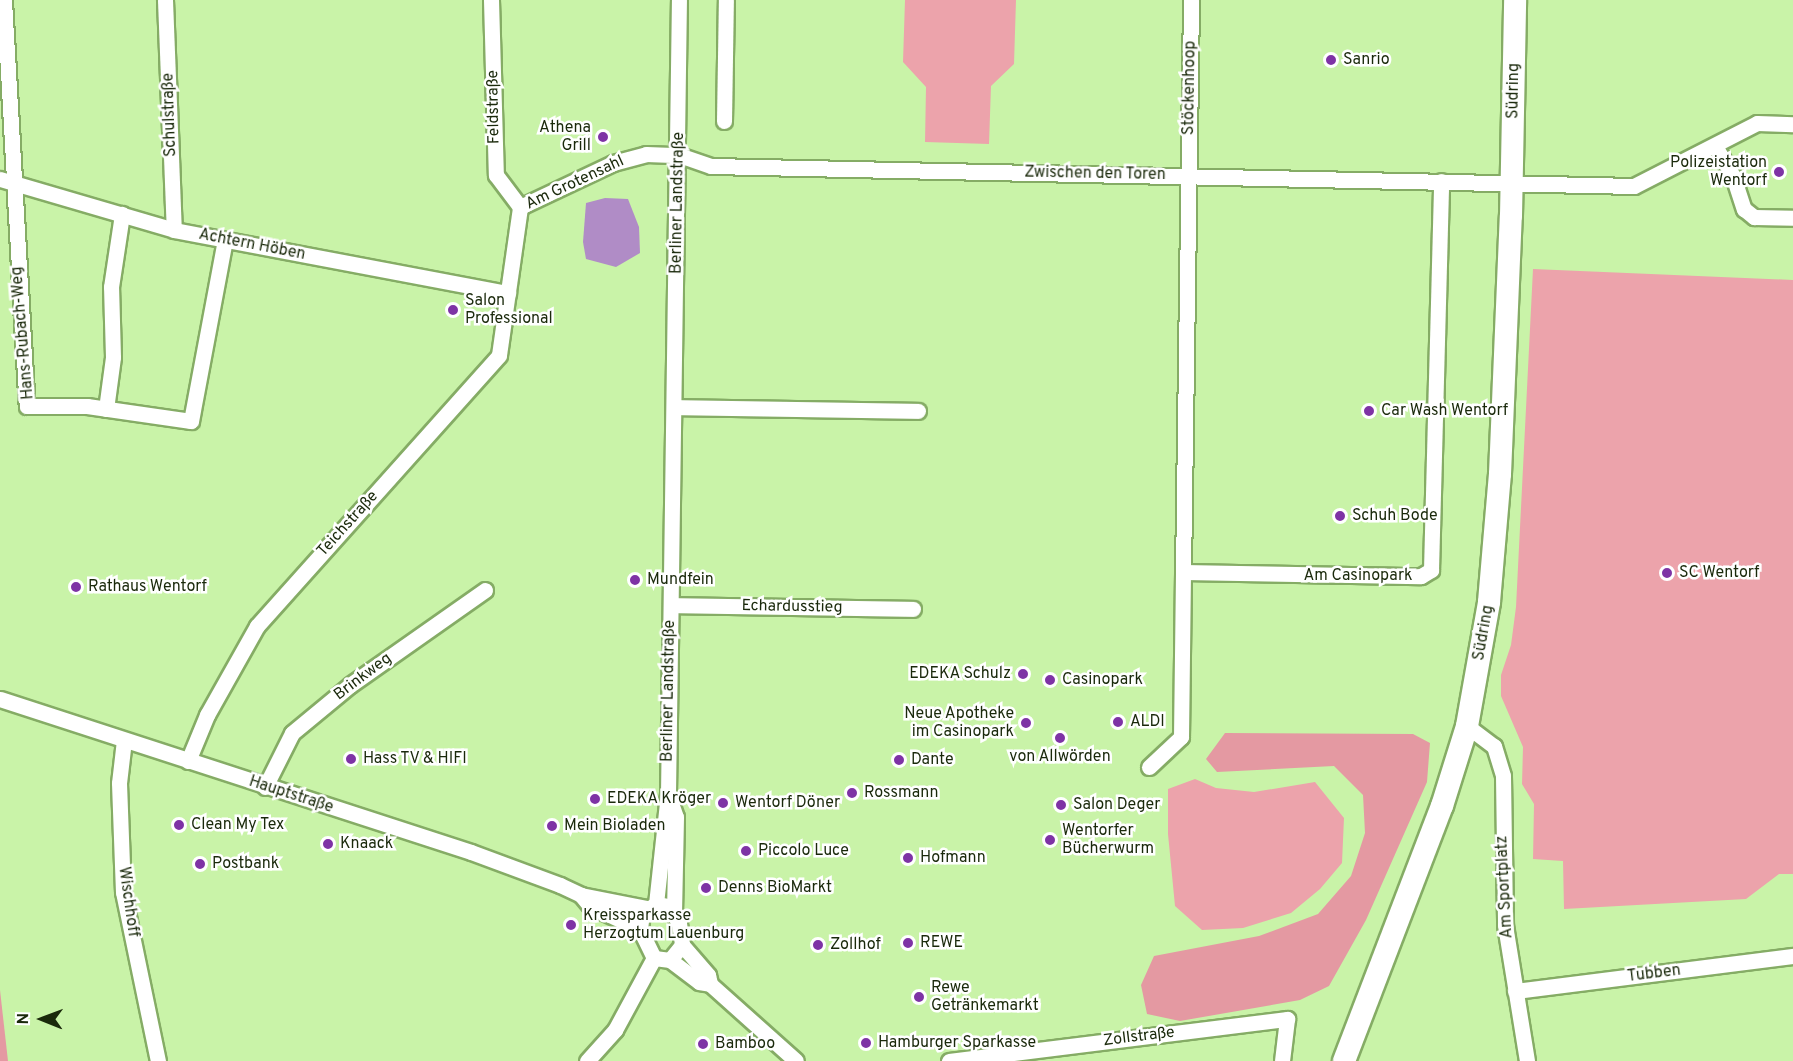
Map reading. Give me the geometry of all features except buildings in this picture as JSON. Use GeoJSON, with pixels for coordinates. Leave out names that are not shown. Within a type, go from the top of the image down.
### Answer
{"type":"FeatureCollection","features":[{"type":"Feature","properties":{"kind":"main road","name":"Südring"},"geometry":{"type":"LineString","coordinates":[[1344,1061],[1442,806],[1467,726],[1496,539],[1512,183],[1515,0]]}},
{"type":"Feature","properties":{"kind":"street"},"geometry":{"type":"LineString","coordinates":[[4,0],[14,148],[6,180]]}},
{"type":"Feature","properties":{"kind":"street","name":"Schulstraße"},"geometry":{"type":"LineString","coordinates":[[165,0],[174,230]]}},
{"type":"Feature","properties":{"kind":"street","name":"Feldstraße"},"geometry":{"type":"LineString","coordinates":[[491,0],[496,175],[520,207]]}},
{"type":"Feature","properties":{"kind":"street","name":"Berliner Landstraße"},"geometry":{"type":"LineString","coordinates":[[651,906],[668,794],[679,155],[679,0]]}},
{"type":"Feature","properties":{"kind":"street"},"geometry":{"type":"LineString","coordinates":[[724,121],[726,0]]}},
{"type":"Feature","properties":{"kind":"street","name":"Stöckenhoop"},"geometry":{"type":"LineString","coordinates":[[1188,175],[1191,0]]}},
{"type":"Feature","properties":{"kind":"street"},"geometry":{"type":"LineString","coordinates":[[1512,183],[1634,186],[1757,123],[1793,124]]}},
{"type":"Feature","properties":{"kind":"street"},"geometry":{"type":"LineString","coordinates":[[1715,146],[1733,176],[1744,209],[1754,217],[1793,218]]}},
{"type":"Feature","properties":{"kind":"street","name":"Am Grotensahl"},"geometry":{"type":"LineString","coordinates":[[508,293],[520,207],[633,156],[679,155]]}},
{"type":"Feature","properties":{"kind":"street","name":"Zwischen den Toren"},"geometry":{"type":"LineString","coordinates":[[679,155],[711,166],[1512,183]]}},
{"type":"Feature","properties":{"kind":"street"},"geometry":{"type":"LineString","coordinates":[[1149,767],[1181,737],[1188,175]]}},
{"type":"Feature","properties":{"kind":"street","name":"Achtern Höben"},"geometry":{"type":"LineString","coordinates":[[6,180],[174,230],[508,293]]}},
{"type":"Feature","properties":{"kind":"street","name":"Hans-Rubach-Weg"},"geometry":{"type":"LineString","coordinates":[[6,180],[27,406],[106,409],[191,421],[225,240]]}},
{"type":"Feature","properties":{"kind":"street","name":"Am Casinopark"},"geometry":{"type":"LineString","coordinates":[[1183,572],[1421,576],[1431,570],[1442,181]]}},
{"type":"Feature","properties":{"kind":"street"},"geometry":{"type":"LineString","coordinates":[[106,409],[113,357],[111,287],[123,214]]}},
{"type":"Feature","properties":{"kind":"street","name":"Teichstraße"},"geometry":{"type":"LineString","coordinates":[[188,761],[207,715],[257,626],[499,355],[508,293]]}},
{"type":"Feature","properties":{"kind":"street"},"geometry":{"type":"LineString","coordinates":[[674,407],[918,411]]}},
{"type":"Feature","properties":{"kind":"street","name":"Brinkweg"},"geometry":{"type":"LineString","coordinates":[[265,787],[292,733],[350,685],[485,590]]}},
{"type":"Feature","properties":{"kind":"street","name":"Echardusstieg"},"geometry":{"type":"LineString","coordinates":[[671,605],[913,609]]}},
{"type":"Feature","properties":{"kind":"street","name":"Hauptstraße"},"geometry":{"type":"LineString","coordinates":[[0,699],[265,787],[471,852],[581,895],[594,895],[651,906]]}},
{"type":"Feature","properties":{"kind":"street","name":"Am Sportplatz"},"geometry":{"type":"LineString","coordinates":[[1467,726],[1494,746],[1503,776],[1502,872],[1515,991],[1527,1061]]}},
{"type":"Feature","properties":{"kind":"street","name":"Wischhoff"},"geometry":{"type":"LineString","coordinates":[[124,740],[118,783],[123,892],[158,1061]]}},
{"type":"Feature","properties":{"kind":"street","name":"Berliner Landstraße"},"geometry":{"type":"LineString","coordinates":[[668,794],[676,817],[674,911]]}},
{"type":"Feature","properties":{"kind":"street","name":"Hauptstraße"},"geometry":{"type":"LineString","coordinates":[[581,895],[590,906],[640,929]]}},
{"type":"Feature","properties":{"kind":"street"},"geometry":{"type":"LineString","coordinates":[[654,958],[640,929],[651,906],[674,911],[682,945],[708,975],[710,984]]}},
{"type":"Feature","properties":{"kind":"street"},"geometry":{"type":"LineString","coordinates":[[670,960],[682,945]]}},
{"type":"Feature","properties":{"kind":"street","name":"Tubben"},"geometry":{"type":"LineString","coordinates":[[1515,991],[1793,956]]}},
{"type":"Feature","properties":{"kind":"street"},"geometry":{"type":"LineString","coordinates":[[654,958],[670,960],[699,982],[710,984],[796,1061]]}},
{"type":"Feature","properties":{"kind":"street"},"geometry":{"type":"LineString","coordinates":[[586,1061],[615,1030],[654,958]]}},
{"type":"Feature","properties":{"kind":"street","name":"Zollstraße"},"geometry":{"type":"LineString","coordinates":[[949,1061],[1287,1019],[1282,1061]]}},
{"type":"Feature","properties":{"kind":"shaded area"},"geometry":{"type":"Polygon","coordinates":[[[905,0],[1016,0],[1014,64],[991,86],[989,144],[925,142],[926,87],[903,62],[905,0]]]}},
{"type":"Feature","properties":{"kind":"shaded area"},"geometry":{"type":"Polygon","coordinates":[[[605,198],[628,199],[639,227],[640,253],[616,267],[586,259],[583,242],[586,203],[605,198]]]}},
{"type":"Feature","properties":{"kind":"shaded area","name":"SC Wentorf"},"geometry":{"type":"Polygon","coordinates":[[[1533,269],[1793,280],[1793,874],[1779,874],[1746,899],[1564,909],[1563,861],[1533,859],[1534,804],[1522,784],[1523,747],[1501,696],[1501,675],[1511,645],[1516,607],[1533,269]]]}},
{"type":"Feature","properties":{"kind":"shaded area"},"geometry":{"type":"Polygon","coordinates":[[[1225,733],[1413,734],[1430,743],[1427,782],[1366,920],[1329,986],[1300,1000],[1180,1021],[1147,1014],[1141,985],[1154,956],[1259,936],[1318,914],[1351,876],[1365,833],[1363,795],[1334,766],[1217,772],[1206,759],[1225,733]]]}},
{"type":"Feature","properties":{"kind":"shaded area"},"geometry":{"type":"Polygon","coordinates":[[[1195,779],[1216,788],[1254,792],[1315,782],[1344,818],[1342,863],[1320,889],[1291,913],[1243,928],[1202,930],[1175,906],[1168,834],[1168,789],[1195,779]]]}},
{"type":"Feature","properties":{"kind":"shaded area"},"geometry":{"type":"Polygon","coordinates":[[[0,990],[8,1061],[0,1061],[0,990]]]}},
{"type":"Feature","properties":{"kind":"place","name":"Sanrio"},"geometry":{"type":"Point","coordinates":[1331,60]}},
{"type":"Feature","properties":{"kind":"place","name":"Athena Grill"},"geometry":{"type":"Point","coordinates":[603,137]}},
{"type":"Feature","properties":{"kind":"place","name":"Polizeistation Wentorf"},"geometry":{"type":"Point","coordinates":[1779,172]}},
{"type":"Feature","properties":{"kind":"place","name":"Salon Professional"},"geometry":{"type":"Point","coordinates":[453,310]}},
{"type":"Feature","properties":{"kind":"place","name":"Car Wash Wentorf"},"geometry":{"type":"Point","coordinates":[1369,411]}},
{"type":"Feature","properties":{"kind":"place","name":"Schuh Bode"},"geometry":{"type":"Point","coordinates":[1340,516]}},
{"type":"Feature","properties":{"kind":"place","name":"SC Wentorf"},"geometry":{"type":"Point","coordinates":[1667,573]}},
{"type":"Feature","properties":{"kind":"place","name":"Mundfein"},"geometry":{"type":"Point","coordinates":[635,580]}},
{"type":"Feature","properties":{"kind":"place","name":"Rathaus Wentorf"},"geometry":{"type":"Point","coordinates":[76,587]}},
{"type":"Feature","properties":{"kind":"place","name":"EDEKA Schulz"},"geometry":{"type":"Point","coordinates":[1023,674]}},
{"type":"Feature","properties":{"kind":"place","name":"Casinopark"},"geometry":{"type":"Point","coordinates":[1050,680]}},
{"type":"Feature","properties":{"kind":"place","name":"ALDI"},"geometry":{"type":"Point","coordinates":[1118,722]}},
{"type":"Feature","properties":{"kind":"place","name":"Neue Apotheke im Casinopark"},"geometry":{"type":"Point","coordinates":[1026,723]}},
{"type":"Feature","properties":{"kind":"place","name":"von Allwörden"},"geometry":{"type":"Point","coordinates":[1060,738]}},
{"type":"Feature","properties":{"kind":"place","name":"Hass TV & HIFI"},"geometry":{"type":"Point","coordinates":[351,759]}},
{"type":"Feature","properties":{"kind":"place","name":"Dante"},"geometry":{"type":"Point","coordinates":[899,760]}},
{"type":"Feature","properties":{"kind":"place","name":"Rossmann"},"geometry":{"type":"Point","coordinates":[852,793]}},
{"type":"Feature","properties":{"kind":"place","name":"EDEKA Kröger"},"geometry":{"type":"Point","coordinates":[595,799]}},
{"type":"Feature","properties":{"kind":"place","name":"Wentorf Döner"},"geometry":{"type":"Point","coordinates":[723,803]}},
{"type":"Feature","properties":{"kind":"place","name":"Salon Deger"},"geometry":{"type":"Point","coordinates":[1061,805]}},
{"type":"Feature","properties":{"kind":"place","name":"Clean My Tex"},"geometry":{"type":"Point","coordinates":[179,825]}},
{"type":"Feature","properties":{"kind":"place","name":"Mein Bioladen"},"geometry":{"type":"Point","coordinates":[552,826]}},
{"type":"Feature","properties":{"kind":"place","name":"Wentorfer Bücherwurm"},"geometry":{"type":"Point","coordinates":[1050,840]}},
{"type":"Feature","properties":{"kind":"place","name":"Knaack"},"geometry":{"type":"Point","coordinates":[328,844]}},
{"type":"Feature","properties":{"kind":"place","name":"Piccolo Luce"},"geometry":{"type":"Point","coordinates":[746,851]}},
{"type":"Feature","properties":{"kind":"place","name":"Hofmann"},"geometry":{"type":"Point","coordinates":[908,858]}},
{"type":"Feature","properties":{"kind":"place","name":"Postbank"},"geometry":{"type":"Point","coordinates":[200,864]}},
{"type":"Feature","properties":{"kind":"place","name":"Denns BioMarkt"},"geometry":{"type":"Point","coordinates":[706,888]}},
{"type":"Feature","properties":{"kind":"place","name":"Kreissparkasse Herzogtum Lauenburg"},"geometry":{"type":"Point","coordinates":[571,925]}},
{"type":"Feature","properties":{"kind":"place","name":"REWE"},"geometry":{"type":"Point","coordinates":[908,943]}},
{"type":"Feature","properties":{"kind":"place","name":"Zollhof"},"geometry":{"type":"Point","coordinates":[818,945]}},
{"type":"Feature","properties":{"kind":"place","name":"Rewe Getränkemarkt"},"geometry":{"type":"Point","coordinates":[919,997]}},
{"type":"Feature","properties":{"kind":"place","name":"Hamburger Sparkasse"},"geometry":{"type":"Point","coordinates":[866,1043]}},
{"type":"Feature","properties":{"kind":"place","name":"Bamboo"},"geometry":{"type":"Point","coordinates":[703,1044]}}]}
